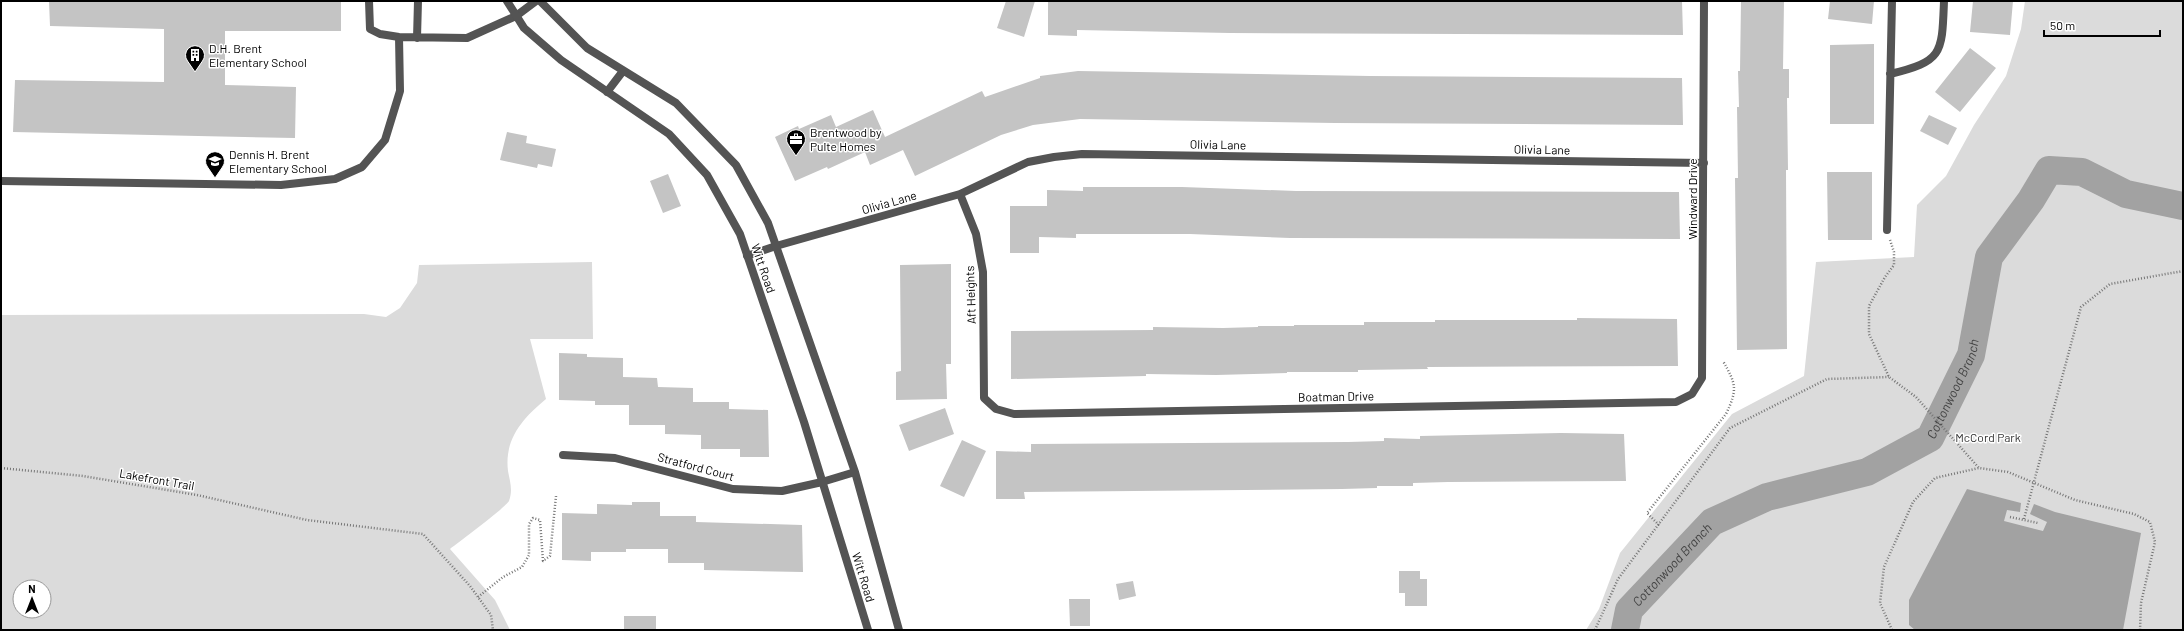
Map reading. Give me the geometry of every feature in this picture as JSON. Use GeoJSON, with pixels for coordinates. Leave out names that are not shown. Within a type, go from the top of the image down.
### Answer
{"type":"FeatureCollection","features":[{"type":"Feature","properties":{"kind":"street"},"geometry":{"type":"LineString","coordinates":[[369,1],[370,29],[380,34],[417,38],[467,38],[516,16],[536,1]]}},
{"type":"Feature","properties":{"kind":"street"},"geometry":{"type":"LineString","coordinates":[[417,38],[418,1]]}},
{"type":"Feature","properties":{"kind":"street","name":"Witt Road"},"geometry":{"type":"LineString","coordinates":[[507,1],[524,28],[561,60],[670,134],[707,175],[740,234],[822,482],[868,630]]}},
{"type":"Feature","properties":{"kind":"street","name":"Witt Road"},"geometry":{"type":"LineString","coordinates":[[540,1],[587,48],[676,103],[736,165],[768,223],[855,472],[899,630]]}},
{"type":"Feature","properties":{"kind":"street","name":"Windward Drive"},"geometry":{"type":"LineString","coordinates":[[1692,394],[1702,378],[1704,1]]}},
{"type":"Feature","properties":{"kind":"street"},"geometry":{"type":"LineString","coordinates":[[1887,230],[1892,1]]}},
{"type":"Feature","properties":{"kind":"street"},"geometry":{"type":"LineString","coordinates":[[1890,74],[1919,67],[1933,58],[1941,42],[1944,1]]}},
{"type":"Feature","properties":{"kind":"street"},"geometry":{"type":"LineString","coordinates":[[1,181],[281,185],[335,179],[362,167],[385,140],[400,91],[399,37]]}},
{"type":"Feature","properties":{"kind":"street"},"geometry":{"type":"LineString","coordinates":[[607,92],[623,71]]}},
{"type":"Feature","properties":{"kind":"street","name":"Olivia Lane"},"geometry":{"type":"LineString","coordinates":[[747,256],[776,246],[960,194],[1028,162],[1082,154],[1704,163]]}},
{"type":"Feature","properties":{"kind":"street","name":"Aft Heights"},"geometry":{"type":"LineString","coordinates":[[960,194],[976,234],[984,272],[984,398]]}},
{"type":"Feature","properties":{"kind":"street","name":"Boatman Drive"},"geometry":{"type":"LineString","coordinates":[[984,398],[996,409],[1014,414],[1676,402],[1692,394]]}},
{"type":"Feature","properties":{"kind":"street","name":"Stratford Court"},"geometry":{"type":"LineString","coordinates":[[563,455],[615,458],[733,489],[782,491],[822,482],[855,472]]}},
{"type":"Feature","properties":{"kind":"path"},"geometry":{"type":"LineString","coordinates":[[1887,230],[1894,252],[1894,265],[1884,277],[1868,306],[1869,334],[1889,377],[1916,397],[1979,468]]}},
{"type":"Feature","properties":{"kind":"path"},"geometry":{"type":"LineString","coordinates":[[2024,519],[2081,307],[2110,284],[2183,271]]}},
{"type":"Feature","properties":{"kind":"path"},"geometry":{"type":"LineString","coordinates":[[1659,525],[1647,513],[1726,414],[1735,396],[1732,378],[1723,361]]}},
{"type":"Feature","properties":{"kind":"path"},"geometry":{"type":"LineString","coordinates":[[1595,630],[1618,579],[1730,428],[1826,378],[1889,377]]}},
{"type":"Feature","properties":{"kind":"path","name":"Lakefront Trail"},"geometry":{"type":"LineString","coordinates":[[1,468],[83,476],[190,494],[307,520],[423,534],[478,597],[491,616],[493,630]]}},
{"type":"Feature","properties":{"kind":"path"},"geometry":{"type":"LineString","coordinates":[[1892,630],[1880,603],[1884,567],[1913,502],[1935,478],[1979,468],[2008,472],[2033,484],[2075,500],[2134,514],[2150,522],[2155,542],[2141,603],[2140,630]]}},
{"type":"Feature","properties":{"kind":"path"},"geometry":{"type":"LineString","coordinates":[[478,597],[503,577],[522,567],[529,555],[529,524],[533,518],[540,520],[543,561],[550,556],[556,496]]}},
{"type":"Feature","properties":{"kind":"path"},"geometry":{"type":"LineString","coordinates":[[2010,517],[2038,523]]}},
{"type":"Feature","properties":{"kind":"green space","name":"McCord Park"},"geometry":{"type":"Polygon","coordinates":[[[2025,1],[2183,1],[2183,630],[1586,630],[1599,609],[1620,553],[1732,414],[1804,376],[1816,262],[1914,257],[1917,205],[1946,176],[1974,125],[2006,76],[2021,29],[2025,1]]]}},
{"type":"Feature","properties":{"kind":"green space"},"geometry":{"type":"Polygon","coordinates":[[[592,262],[593,339],[530,339],[546,399],[523,422],[512,439],[508,459],[511,490],[509,501],[506,505],[450,549],[495,600],[510,630],[1,630],[1,315],[364,314],[386,317],[400,308],[417,283],[419,265],[592,262]]]}},
{"type":"Feature","properties":{"kind":"shaded area"},"geometry":{"type":"Polygon","coordinates":[[[1967,489],[2021,503],[2020,512],[2007,510],[2004,521],[2043,531],[2047,522],[2030,514],[2034,504],[2055,512],[2141,533],[2123,630],[1915,630],[1909,625],[1909,600],[1967,489]]]}},
{"type":"Feature","properties":{"kind":"building","name":"D.H. Brent Elementary School"},"geometry":{"type":"Polygon","coordinates":[[[49,1],[341,1],[341,31],[225,31],[225,85],[296,87],[295,138],[13,132],[15,80],[164,82],[164,29],[50,26],[49,1]]]}},
{"type":"Feature","properties":{"kind":"building"},"geometry":{"type":"Polygon","coordinates":[[[1006,1],[1035,1],[1024,37],[997,28],[1006,1]]]}},
{"type":"Feature","properties":{"kind":"building"},"geometry":{"type":"Polygon","coordinates":[[[1048,1],[1682,1],[1683,35],[1230,33],[1077,30],[1077,36],[1048,35],[1048,1]]]}},
{"type":"Feature","properties":{"kind":"building"},"geometry":{"type":"Polygon","coordinates":[[[1741,1],[1784,1],[1783,69],[1789,69],[1789,98],[1787,98],[1788,170],[1786,170],[1787,349],[1737,350],[1735,178],[1738,178],[1737,107],[1739,107],[1738,71],[1740,71],[1741,1]]]}},
{"type":"Feature","properties":{"kind":"building"},"geometry":{"type":"Polygon","coordinates":[[[1830,1],[1874,1],[1872,24],[1828,19],[1830,1]]]}},
{"type":"Feature","properties":{"kind":"building"},"geometry":{"type":"Polygon","coordinates":[[[1973,1],[2013,1],[2010,35],[1970,32],[1973,1]]]}},
{"type":"Feature","properties":{"kind":"building"},"geometry":{"type":"Polygon","coordinates":[[[1874,44],[1874,124],[1830,124],[1830,45],[1874,44]]]}},
{"type":"Feature","properties":{"kind":"building"},"geometry":{"type":"Polygon","coordinates":[[[1970,48],[1996,68],[1960,112],[1935,92],[1970,48]]]}},
{"type":"Feature","properties":{"kind":"building"},"geometry":{"type":"Polygon","coordinates":[[[1078,71],[1370,76],[1682,78],[1683,125],[1335,123],[1080,119],[1033,125],[1001,135],[915,176],[903,150],[870,165],[865,152],[828,169],[827,167],[795,181],[775,137],[798,126],[799,129],[831,115],[836,127],[873,110],[885,137],[982,91],[985,97],[1040,78],[1040,76],[1078,71]]]}},
{"type":"Feature","properties":{"kind":"building"},"geometry":{"type":"Polygon","coordinates":[[[1929,115],[1957,128],[1948,145],[1920,131],[1929,115]]]}},
{"type":"Feature","properties":{"kind":"building"},"geometry":{"type":"Polygon","coordinates":[[[507,132],[527,136],[526,143],[556,149],[552,167],[538,164],[537,168],[500,160],[507,132]]]}},
{"type":"Feature","properties":{"kind":"building"},"geometry":{"type":"Polygon","coordinates":[[[1827,172],[1872,172],[1872,240],[1828,240],[1827,172]]]}},
{"type":"Feature","properties":{"kind":"building"},"geometry":{"type":"Polygon","coordinates":[[[668,174],[681,206],[663,213],[650,181],[668,174]]]}},
{"type":"Feature","properties":{"kind":"building"},"geometry":{"type":"Polygon","coordinates":[[[1083,187],[1182,187],[1296,191],[1679,192],[1680,239],[1290,238],[1190,234],[1076,234],[1076,238],[1039,237],[1039,253],[1010,253],[1010,206],[1047,206],[1047,190],[1083,191],[1083,187]]]}},
{"type":"Feature","properties":{"kind":"building"},"geometry":{"type":"Polygon","coordinates":[[[951,264],[951,364],[946,364],[947,399],[896,400],[896,372],[901,371],[900,265],[951,264]]]}},
{"type":"Feature","properties":{"kind":"building"},"geometry":{"type":"Polygon","coordinates":[[[1577,318],[1677,319],[1678,366],[1427,367],[1428,369],[1358,370],[1358,372],[1287,372],[1216,375],[1146,374],[1146,376],[1011,379],[1011,331],[1153,330],[1153,327],[1223,328],[1294,325],[1364,325],[1364,322],[1435,322],[1435,320],[1577,320],[1577,318]]]}},
{"type":"Feature","properties":{"kind":"building"},"geometry":{"type":"Polygon","coordinates":[[[559,353],[587,354],[587,357],[623,358],[623,377],[657,378],[658,387],[693,388],[693,402],[729,402],[729,409],[768,410],[769,457],[740,457],[740,449],[701,449],[701,435],[665,434],[665,425],[629,425],[629,405],[595,405],[595,401],[559,400],[559,353]]]}},
{"type":"Feature","properties":{"kind":"building"},"geometry":{"type":"Polygon","coordinates":[[[945,408],[954,434],[909,451],[899,425],[945,408]]]}},
{"type":"Feature","properties":{"kind":"building"},"geometry":{"type":"Polygon","coordinates":[[[1561,433],[1624,434],[1626,481],[1448,482],[1413,483],[1413,486],[1377,486],[1377,488],[1342,489],[1024,492],[1025,499],[996,499],[996,451],[1031,452],[1031,444],[1348,442],[1384,441],[1384,438],[1420,439],[1420,436],[1561,433]]]}},
{"type":"Feature","properties":{"kind":"building"},"geometry":{"type":"Polygon","coordinates":[[[962,440],[986,451],[964,497],[940,486],[962,440]]]}},
{"type":"Feature","properties":{"kind":"building"},"geometry":{"type":"Polygon","coordinates":[[[632,502],[660,502],[660,516],[696,516],[696,522],[802,525],[803,572],[704,570],[704,563],[668,563],[668,549],[626,549],[626,552],[591,552],[591,561],[562,560],[562,513],[597,514],[597,504],[632,505],[632,502]]]}},
{"type":"Feature","properties":{"kind":"building"},"geometry":{"type":"Polygon","coordinates":[[[1399,571],[1420,571],[1420,579],[1427,579],[1427,606],[1405,606],[1405,593],[1399,593],[1399,571]]]}},
{"type":"Feature","properties":{"kind":"building"},"geometry":{"type":"Polygon","coordinates":[[[1133,581],[1136,596],[1119,600],[1116,584],[1133,581]]]}},
{"type":"Feature","properties":{"kind":"building"},"geometry":{"type":"Polygon","coordinates":[[[1069,599],[1090,599],[1090,626],[1070,626],[1069,599]]]}},
{"type":"Feature","properties":{"kind":"building"},"geometry":{"type":"Polygon","coordinates":[[[624,616],[656,616],[656,630],[624,630],[624,616]]]}},
{"type":"Feature","properties":{"kind":"waterway","name":"Cottonwood Branch"},"geometry":{"type":"LineString","coordinates":[[1625,630],[1629,610],[1712,522],[1767,497],[1867,472],[1930,438],[1971,355],[1989,257],[2031,200],[2049,170],[2082,172],[2126,194],[2183,206]]}},
{"type":"Feature","properties":{"kind":"place","name":"D.H. Brent Elementary School"},"geometry":{"type":"Point","coordinates":[195,72]}},
{"type":"Feature","properties":{"kind":"place","name":"Brentwood by Pulte Homes"},"geometry":{"type":"Point","coordinates":[796,156]}},
{"type":"Feature","properties":{"kind":"place","name":"Dennis H. Brent Elementary School"},"geometry":{"type":"Point","coordinates":[215,178]}}]}
